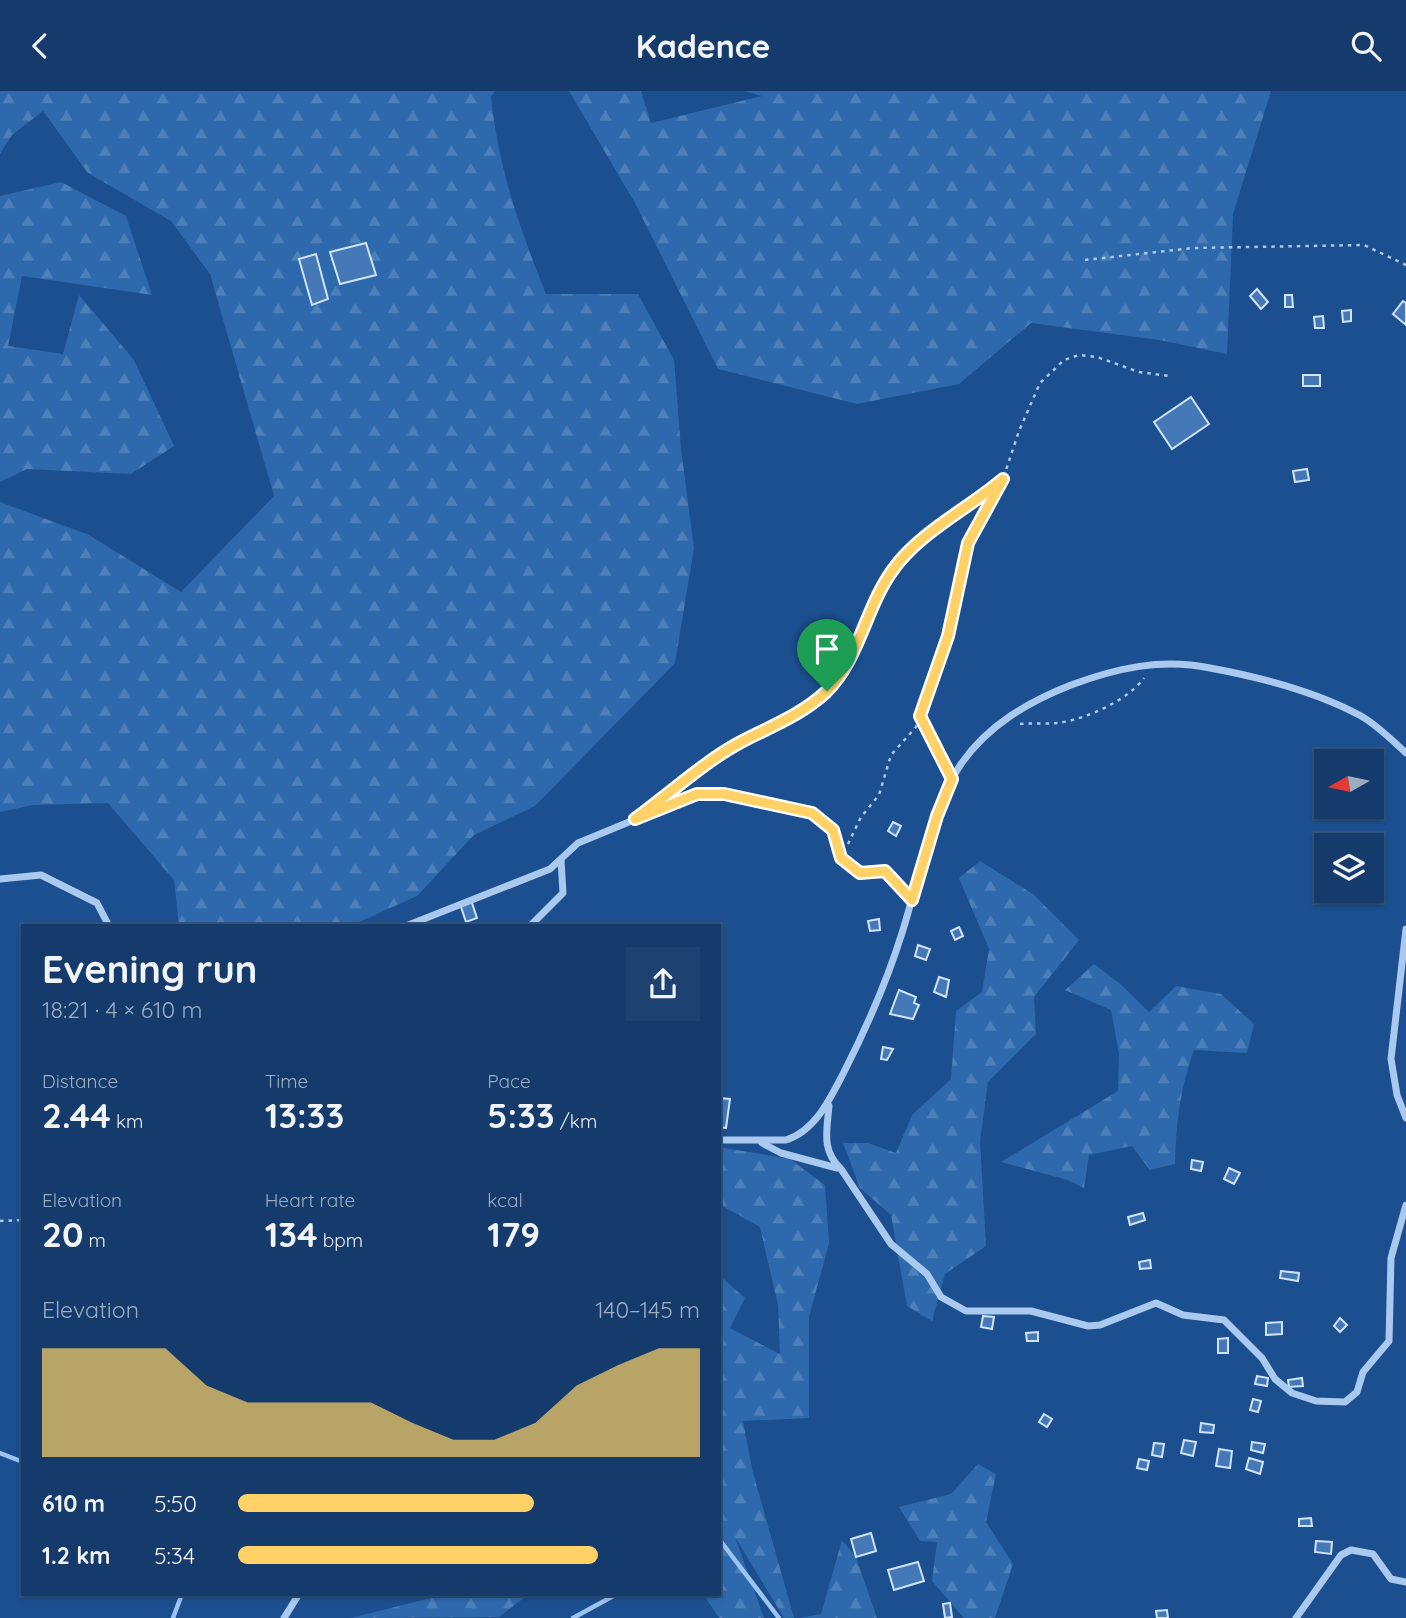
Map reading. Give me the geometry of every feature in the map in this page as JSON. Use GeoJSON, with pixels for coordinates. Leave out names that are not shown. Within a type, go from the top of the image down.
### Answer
{"type":"FeatureCollection","features":[{"type":"Feature","properties":{"kind":"street"},"geometry":{"type":"LineString","coordinates":[[721,1140],[760,1142],[793,1138],[824,1110],[865,1030],[952,779],[974,747],[995,725],[1045,695],[1106,672],[1154,664],[1186,663],[1220,669],[1308,695],[1362,716],[1406,753]]}},
{"type":"Feature","properties":{"kind":"street"},"geometry":{"type":"LineString","coordinates":[[411,924],[550,869],[578,843],[697,794],[724,794],[812,813],[833,830],[841,858],[860,873],[885,871],[912,900]]}},
{"type":"Feature","properties":{"kind":"street"},"geometry":{"type":"LineString","coordinates":[[532,924],[563,893],[561,860]]}},
{"type":"Feature","properties":{"kind":"street"},"geometry":{"type":"LineString","coordinates":[[0,879],[41,875],[97,904],[108,924]]}},
{"type":"Feature","properties":{"kind":"street"},"geometry":{"type":"LineString","coordinates":[[1406,929],[1391,1059],[1397,1095],[1406,1118]]}},
{"type":"Feature","properties":{"kind":"street"},"geometry":{"type":"LineString","coordinates":[[830,1100],[825,1140],[830,1159],[841,1169],[891,1244],[927,1274],[942,1297],[966,1311],[1031,1311],[1088,1325],[1100,1325],[1156,1303],[1183,1315],[1224,1320],[1262,1357],[1275,1379],[1284,1388],[1316,1401],[1345,1402],[1357,1392],[1363,1372],[1389,1341],[1391,1258],[1406,1205]]}},
{"type":"Feature","properties":{"kind":"street"},"geometry":{"type":"LineString","coordinates":[[760,1142],[781,1153],[841,1169]]}},
{"type":"Feature","properties":{"kind":"street"},"geometry":{"type":"LineString","coordinates":[[1296,1618],[1341,1555],[1351,1550],[1373,1554],[1391,1579],[1406,1582]]}},
{"type":"Feature","properties":{"kind":"street"},"geometry":{"type":"LineString","coordinates":[[284,1618],[298,1596]]}},
{"type":"Feature","properties":{"kind":"path"},"geometry":{"type":"LineString","coordinates":[[1085,261],[1193,248],[1364,245],[1406,265]]}},
{"type":"Feature","properties":{"kind":"path"},"geometry":{"type":"LineString","coordinates":[[841,858],[861,817],[879,795],[891,755],[916,727],[948,636],[968,543],[1003,479],[1019,431],[1040,383],[1064,360],[1079,355],[1097,357],[1139,372],[1169,376]]}},
{"type":"Feature","properties":{"kind":"path"},"geometry":{"type":"LineString","coordinates":[[666,796],[737,744],[793,717],[827,691],[846,670],[870,612],[892,570],[920,543],[973,505],[1003,479]]}},
{"type":"Feature","properties":{"kind":"path"},"geometry":{"type":"LineString","coordinates":[[995,725],[1059,723],[1082,716],[1115,701],[1139,684],[1154,664]]}},
{"type":"Feature","properties":{"kind":"path"},"geometry":{"type":"LineString","coordinates":[[920,716],[952,779]]}},
{"type":"Feature","properties":{"kind":"path"},"geometry":{"type":"LineString","coordinates":[[0,1221],[21,1220]]}},
{"type":"Feature","properties":{"kind":"green space"},"geometry":{"type":"Polygon","coordinates":[[[0,91],[495,91],[491,97],[505,174],[546,294],[638,294],[674,360],[681,449],[694,548],[675,663],[535,806],[474,835],[417,896],[354,924],[179,924],[174,880],[108,803],[33,805],[0,812],[0,502],[89,535],[181,592],[274,496],[210,274],[171,221],[88,173],[43,111],[12,135],[0,154],[0,91]]]}},
{"type":"Feature","properties":{"kind":"green space"},"geometry":{"type":"Polygon","coordinates":[[[569,91],[641,91],[651,123],[762,96],[744,91],[1271,91],[1233,214],[1227,354],[1159,340],[1031,323],[959,384],[857,404],[718,369],[635,203],[569,91]]]}},
{"type":"Feature","properties":{"kind":"green space"},"geometry":{"type":"Polygon","coordinates":[[[61,182],[126,216],[152,295],[22,276],[8,346],[63,354],[79,295],[134,360],[174,446],[131,474],[27,469],[0,482],[0,196],[61,182]]]}},
{"type":"Feature","properties":{"kind":"green space"},"geometry":{"type":"Polygon","coordinates":[[[980,861],[1033,894],[1079,940],[1034,997],[1036,1034],[988,1082],[980,1141],[986,1246],[945,1274],[932,1321],[907,1306],[891,1215],[860,1188],[843,1143],[868,1143],[896,1153],[912,1115],[951,1079],[956,1011],[982,992],[989,949],[959,878],[980,861]]]}},
{"type":"Feature","properties":{"kind":"green space"},"geometry":{"type":"Polygon","coordinates":[[[1094,964],[1118,982],[1149,1012],[1176,986],[1221,994],[1254,1024],[1247,1053],[1194,1050],[1180,1106],[1175,1164],[1150,1170],[1132,1146],[1089,1155],[1084,1188],[1068,1180],[1001,1162],[1118,1091],[1119,1054],[1111,1010],[1065,990],[1094,964]]]}},
{"type":"Feature","properties":{"kind":"green space"},"geometry":{"type":"Polygon","coordinates":[[[721,1147],[790,1159],[825,1185],[829,1243],[809,1317],[809,1418],[743,1421],[752,1469],[794,1618],[784,1618],[735,1537],[764,1618],[719,1618],[704,1596],[721,1596],[721,1277],[745,1298],[730,1328],[780,1354],[778,1305],[760,1227],[721,1205],[721,1147]]]}},
{"type":"Feature","properties":{"kind":"green space"},"geometry":{"type":"Polygon","coordinates":[[[978,1464],[996,1474],[986,1522],[1013,1564],[995,1618],[964,1618],[932,1581],[937,1542],[920,1541],[899,1507],[951,1494],[978,1464]]]}},
{"type":"Feature","properties":{"kind":"green space"},"geometry":{"type":"Polygon","coordinates":[[[842,1540],[856,1557],[877,1618],[800,1618],[821,1614],[842,1540]]]}},
{"type":"Feature","properties":{"kind":"green space"},"geometry":{"type":"Polygon","coordinates":[[[439,1596],[526,1596],[499,1617],[351,1618],[439,1596]]]}},
{"type":"Feature","properties":{"kind":"building"},"geometry":{"type":"Polygon","coordinates":[[[366,243],[376,275],[340,284],[330,252],[366,243]]]}},
{"type":"Feature","properties":{"kind":"building"},"geometry":{"type":"Polygon","coordinates":[[[316,254],[328,299],[312,305],[299,259],[316,254]]]}},
{"type":"Feature","properties":{"kind":"building"},"geometry":{"type":"Polygon","coordinates":[[[1257,289],[1268,302],[1261,309],[1250,296],[1257,289]]]}},
{"type":"Feature","properties":{"kind":"building"},"geometry":{"type":"Polygon","coordinates":[[[1285,295],[1292,295],[1293,307],[1285,307],[1285,295]]]}},
{"type":"Feature","properties":{"kind":"building"},"geometry":{"type":"Polygon","coordinates":[[[1403,301],[1406,303],[1406,325],[1393,314],[1403,301]]]}},
{"type":"Feature","properties":{"kind":"building"},"geometry":{"type":"Polygon","coordinates":[[[1351,310],[1351,321],[1343,322],[1342,311],[1351,310]]]}},
{"type":"Feature","properties":{"kind":"building"},"geometry":{"type":"Polygon","coordinates":[[[1323,316],[1324,328],[1315,328],[1314,317],[1323,316]]]}},
{"type":"Feature","properties":{"kind":"building"},"geometry":{"type":"Polygon","coordinates":[[[1303,375],[1320,375],[1320,386],[1303,386],[1303,375]]]}},
{"type":"Feature","properties":{"kind":"building"},"geometry":{"type":"Polygon","coordinates":[[[1191,397],[1209,424],[1172,449],[1154,422],[1191,397]]]}},
{"type":"Feature","properties":{"kind":"building"},"geometry":{"type":"Polygon","coordinates":[[[1307,469],[1309,480],[1295,482],[1293,471],[1307,469]]]}},
{"type":"Feature","properties":{"kind":"building"},"geometry":{"type":"Polygon","coordinates":[[[893,822],[901,826],[896,836],[888,831],[893,822]]]}},
{"type":"Feature","properties":{"kind":"building"},"geometry":{"type":"Polygon","coordinates":[[[471,900],[477,918],[466,922],[460,904],[471,900]]]}},
{"type":"Feature","properties":{"kind":"building"},"geometry":{"type":"Polygon","coordinates":[[[879,919],[880,930],[870,931],[868,921],[879,919]]]}},
{"type":"Feature","properties":{"kind":"building"},"geometry":{"type":"Polygon","coordinates":[[[959,927],[963,936],[955,940],[951,931],[959,927]]]}},
{"type":"Feature","properties":{"kind":"building"},"geometry":{"type":"Polygon","coordinates":[[[918,945],[930,949],[926,960],[915,956],[918,945]]]}},
{"type":"Feature","properties":{"kind":"building"},"geometry":{"type":"Polygon","coordinates":[[[939,977],[949,980],[946,997],[934,992],[939,977]]]}},
{"type":"Feature","properties":{"kind":"building"},"geometry":{"type":"Polygon","coordinates":[[[899,990],[916,997],[914,1003],[919,1005],[913,1019],[890,1014],[899,990]]]}},
{"type":"Feature","properties":{"kind":"building"},"geometry":{"type":"Polygon","coordinates":[[[883,1047],[893,1049],[887,1060],[881,1059],[883,1047]]]}},
{"type":"Feature","properties":{"kind":"building"},"geometry":{"type":"Polygon","coordinates":[[[721,1098],[730,1099],[726,1128],[721,1127],[721,1098]]]}},
{"type":"Feature","properties":{"kind":"building"},"geometry":{"type":"Polygon","coordinates":[[[1192,1160],[1203,1162],[1201,1171],[1191,1169],[1192,1160]]]}},
{"type":"Feature","properties":{"kind":"building"},"geometry":{"type":"Polygon","coordinates":[[[1229,1168],[1240,1173],[1234,1184],[1224,1179],[1229,1168]]]}},
{"type":"Feature","properties":{"kind":"building"},"geometry":{"type":"Polygon","coordinates":[[[1143,1213],[1145,1220],[1130,1225],[1128,1217],[1143,1213]]]}},
{"type":"Feature","properties":{"kind":"building"},"geometry":{"type":"Polygon","coordinates":[[[1150,1260],[1151,1268],[1140,1269],[1139,1262],[1150,1260]]]}},
{"type":"Feature","properties":{"kind":"building"},"geometry":{"type":"Polygon","coordinates":[[[1281,1271],[1299,1273],[1298,1281],[1280,1278],[1281,1271]]]}},
{"type":"Feature","properties":{"kind":"building"},"geometry":{"type":"Polygon","coordinates":[[[983,1316],[994,1317],[992,1329],[981,1327],[983,1316]]]}},
{"type":"Feature","properties":{"kind":"building"},"geometry":{"type":"Polygon","coordinates":[[[1340,1318],[1347,1325],[1340,1332],[1334,1326],[1340,1318]]]}},
{"type":"Feature","properties":{"kind":"building"},"geometry":{"type":"Polygon","coordinates":[[[1282,1322],[1282,1334],[1266,1335],[1266,1323],[1282,1322]]]}},
{"type":"Feature","properties":{"kind":"building"},"geometry":{"type":"Polygon","coordinates":[[[1038,1332],[1038,1341],[1027,1341],[1026,1333],[1038,1332]]]}},
{"type":"Feature","properties":{"kind":"building"},"geometry":{"type":"Polygon","coordinates":[[[1228,1338],[1228,1353],[1218,1353],[1218,1339],[1228,1338]]]}},
{"type":"Feature","properties":{"kind":"building"},"geometry":{"type":"Polygon","coordinates":[[[1257,1376],[1268,1378],[1267,1386],[1255,1384],[1257,1376]]]}},
{"type":"Feature","properties":{"kind":"building"},"geometry":{"type":"Polygon","coordinates":[[[1302,1378],[1303,1386],[1289,1387],[1288,1380],[1302,1378]]]}},
{"type":"Feature","properties":{"kind":"building"},"geometry":{"type":"Polygon","coordinates":[[[1253,1399],[1261,1401],[1258,1412],[1250,1410],[1253,1399]]]}},
{"type":"Feature","properties":{"kind":"building"},"geometry":{"type":"Polygon","coordinates":[[[1044,1414],[1052,1419],[1047,1427],[1039,1422],[1044,1414]]]}},
{"type":"Feature","properties":{"kind":"building"},"geometry":{"type":"Polygon","coordinates":[[[1201,1423],[1214,1425],[1213,1433],[1200,1432],[1201,1423]]]}},
{"type":"Feature","properties":{"kind":"building"},"geometry":{"type":"Polygon","coordinates":[[[1184,1440],[1196,1442],[1193,1456],[1181,1453],[1184,1440]]]}},
{"type":"Feature","properties":{"kind":"building"},"geometry":{"type":"Polygon","coordinates":[[[1252,1442],[1265,1444],[1263,1453],[1251,1450],[1252,1442]]]}},
{"type":"Feature","properties":{"kind":"building"},"geometry":{"type":"Polygon","coordinates":[[[1154,1443],[1164,1444],[1162,1457],[1152,1455],[1154,1443]]]}},
{"type":"Feature","properties":{"kind":"building"},"geometry":{"type":"Polygon","coordinates":[[[1219,1449],[1232,1451],[1230,1468],[1216,1466],[1219,1449]]]}},
{"type":"Feature","properties":{"kind":"building"},"geometry":{"type":"Polygon","coordinates":[[[1249,1458],[1263,1462],[1260,1474],[1246,1469],[1249,1458]]]}},
{"type":"Feature","properties":{"kind":"building"},"geometry":{"type":"Polygon","coordinates":[[[1139,1459],[1149,1461],[1147,1470],[1137,1468],[1139,1459]]]}},
{"type":"Feature","properties":{"kind":"building"},"geometry":{"type":"Polygon","coordinates":[[[1311,1518],[1312,1526],[1299,1526],[1299,1519],[1311,1518]]]}},
{"type":"Feature","properties":{"kind":"building"},"geometry":{"type":"Polygon","coordinates":[[[871,1533],[876,1551],[856,1557],[851,1539],[871,1533]]]}},
{"type":"Feature","properties":{"kind":"building"},"geometry":{"type":"Polygon","coordinates":[[[1316,1541],[1332,1542],[1331,1554],[1315,1552],[1316,1541]]]}},
{"type":"Feature","properties":{"kind":"building"},"geometry":{"type":"Polygon","coordinates":[[[918,1562],[924,1581],[894,1590],[888,1570],[918,1562]]]}},
{"type":"Feature","properties":{"kind":"building"},"geometry":{"type":"Polygon","coordinates":[[[950,1603],[952,1617],[945,1618],[943,1604],[950,1603]]]}},
{"type":"Feature","properties":{"kind":"building"},"geometry":{"type":"Polygon","coordinates":[[[1167,1610],[1168,1618],[1157,1618],[1156,1611],[1167,1610]]]}},
{"type":"Feature","properties":{"kind":"waterway"},"geometry":{"type":"LineString","coordinates":[[0,1453],[21,1461]]}},
{"type":"Feature","properties":{"kind":"waterway"},"geometry":{"type":"LineString","coordinates":[[721,1542],[779,1618]]}},
{"type":"Feature","properties":{"kind":"waterway"},"geometry":{"type":"LineString","coordinates":[[173,1618],[181,1596]]}},
{"type":"Feature","properties":{"kind":"waterway"},"geometry":{"type":"LineString","coordinates":[[573,1618],[613,1596]]}},
{"type":"Feature","properties":{"kind":"route"},"geometry":{"type":"LineString","coordinates":[[1003,479],[968,543],[961,586],[948,636],[920,716],[952,779],[937,816],[912,900],[885,871],[860,873],[841,858],[833,830],[812,813],[724,794],[697,794],[635,819],[737,744],[793,717],[827,691],[846,670],[854,646],[892,570],[920,543],[973,505],[1003,479]]}}]}
